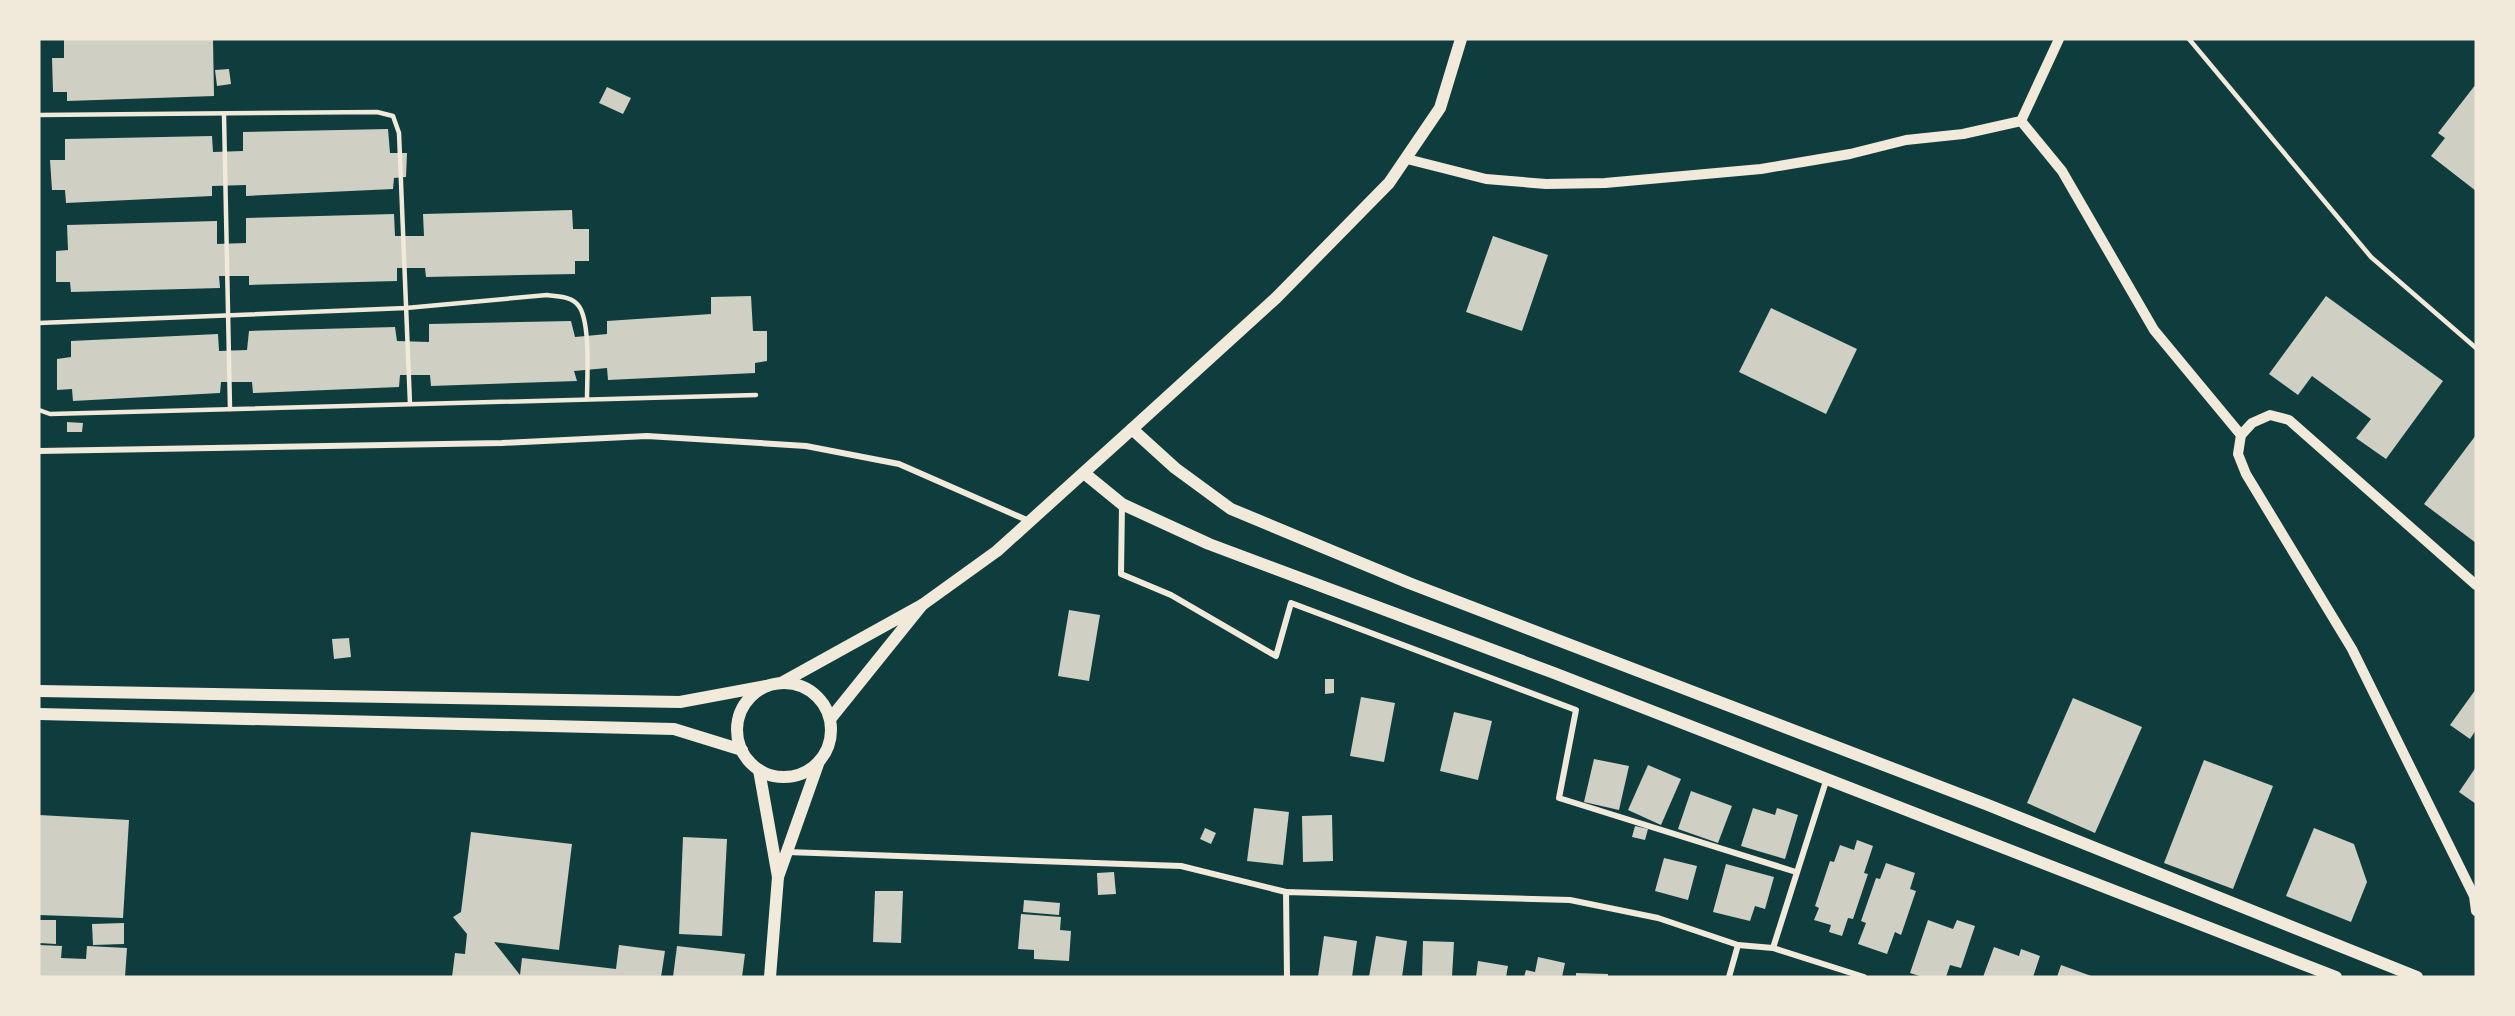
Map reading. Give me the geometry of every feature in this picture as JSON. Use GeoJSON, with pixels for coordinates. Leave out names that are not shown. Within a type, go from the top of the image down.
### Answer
{"type":"FeatureCollection","features":[{"type":"Feature","properties":{"kind":"main road"},"geometry":{"type":"LineString","coordinates":[[39,691],[680,702],[783,682],[922,604],[997,551],[1276,298],[1389,183],[1407,159],[1440,108],[1461,39]]}},
{"type":"Feature","properties":{"kind":"main road"},"geometry":{"type":"LineString","coordinates":[[1132,429],[1175,468],[1231,509],[1409,583],[1988,805],[2417,977]]}},
{"type":"Feature","properties":{"kind":"main road"},"geometry":{"type":"LineString","coordinates":[[1084,472],[1122,504],[1209,544],[1827,778],[2336,977]]}},
{"type":"Feature","properties":{"kind":"main road"},"geometry":{"type":"LineString","coordinates":[[831,718],[922,604]]}},
{"type":"Feature","properties":{"kind":"main road"},"geometry":{"type":"LineString","coordinates":[[770,977],[778,877],[818,764],[827,751],[832,736],[831,718],[816,694],[802,686],[783,682]]}},
{"type":"Feature","properties":{"kind":"main road"},"geometry":{"type":"LineString","coordinates":[[766,687],[747,700],[739,714],[736,730],[747,759],[759,770],[773,776],[789,777],[804,773],[818,764]]}},
{"type":"Feature","properties":{"kind":"main road"},"geometry":{"type":"LineString","coordinates":[[39,714],[674,729],[742,750]]}},
{"type":"Feature","properties":{"kind":"main road"},"geometry":{"type":"LineString","coordinates":[[759,770],[778,877]]}},
{"type":"Feature","properties":{"kind":"street"},"geometry":{"type":"LineString","coordinates":[[2021,121],[2059,39]]}},
{"type":"Feature","properties":{"kind":"street"},"geometry":{"type":"LineString","coordinates":[[1407,159],[1486,179],[1546,184],[1605,183],[1761,169],[1850,154],[1906,140],[1963,134],[2021,121]]}},
{"type":"Feature","properties":{"kind":"street"},"geometry":{"type":"LineString","coordinates":[[2021,121],[2062,171],[2154,330],[2241,435]]}},
{"type":"Feature","properties":{"kind":"street"},"geometry":{"type":"LineString","coordinates":[[2476,585],[2289,420],[2270,416],[2252,423],[2241,435],[2238,454],[2246,474],[2352,650],[2474,896],[2476,911]]}},
{"type":"Feature","properties":{"kind":"street"},"geometry":{"type":"LineString","coordinates":[[39,451],[490,443],[647,436],[806,446],[898,464],[1030,521]]}},
{"type":"Feature","properties":{"kind":"street"},"geometry":{"type":"LineString","coordinates":[[1122,504],[1120,574],[1171,595],[1276,656],[1291,603],[1576,710],[1559,798],[1796,872]]}},
{"type":"Feature","properties":{"kind":"street"},"geometry":{"type":"LineString","coordinates":[[1773,948],[1827,778]]}},
{"type":"Feature","properties":{"kind":"street"},"geometry":{"type":"LineString","coordinates":[[786,852],[1181,866],[1286,892],[1570,900],[1658,918],[1738,945],[1773,948],[1863,977]]}},
{"type":"Feature","properties":{"kind":"street"},"geometry":{"type":"LineString","coordinates":[[1286,892],[1287,977]]}},
{"type":"Feature","properties":{"kind":"street"},"geometry":{"type":"LineString","coordinates":[[1729,977],[1738,945]]}},
{"type":"Feature","properties":{"kind":"lane"},"geometry":{"type":"LineString","coordinates":[[2189,39],[2371,257],[2475,345]]}},
{"type":"Feature","properties":{"kind":"lane"},"geometry":{"type":"LineString","coordinates":[[39,115],[377,112],[393,116],[399,133],[410,404]]}},
{"type":"Feature","properties":{"kind":"lane"},"geometry":{"type":"LineString","coordinates":[[224,115],[230,409]]}},
{"type":"Feature","properties":{"kind":"lane"},"geometry":{"type":"LineString","coordinates":[[39,323],[406,308],[547,295],[569,298],[579,305],[584,318],[587,399]]}},
{"type":"Feature","properties":{"kind":"lane"},"geometry":{"type":"LineString","coordinates":[[39,410],[50,414],[756,395]]}},
{"type":"Feature","properties":{"kind":"building"},"geometry":{"type":"Polygon","coordinates":[[[64,39],[213,39],[214,96],[67,101],[67,92],[53,92],[52,58],[64,58],[64,39]]]}},
{"type":"Feature","properties":{"kind":"building"},"geometry":{"type":"Polygon","coordinates":[[[229,69],[231,84],[217,86],[215,70],[229,69]]]}},
{"type":"Feature","properties":{"kind":"building"},"geometry":{"type":"Polygon","coordinates":[[[2476,84],[2476,191],[2431,156],[2445,138],[2438,133],[2476,84]]]}},
{"type":"Feature","properties":{"kind":"building"},"geometry":{"type":"Polygon","coordinates":[[[607,87],[631,98],[623,114],[599,103],[607,87]]]}},
{"type":"Feature","properties":{"kind":"building"},"geometry":{"type":"Polygon","coordinates":[[[388,129],[390,153],[407,153],[406,177],[394,178],[393,189],[246,196],[246,185],[212,186],[212,196],[66,203],[65,190],[52,190],[50,160],[65,160],[65,139],[212,136],[213,152],[243,151],[243,132],[388,129]]]}},
{"type":"Feature","properties":{"kind":"building"},"geometry":{"type":"Polygon","coordinates":[[[572,210],[573,229],[589,229],[589,261],[575,261],[575,274],[426,277],[425,268],[397,268],[397,281],[249,285],[249,276],[219,276],[220,288],[71,292],[70,282],[56,282],[56,251],[68,250],[67,225],[217,221],[217,244],[246,243],[246,218],[394,214],[395,236],[424,236],[423,214],[572,210]]]}},
{"type":"Feature","properties":{"kind":"building"},"geometry":{"type":"Polygon","coordinates":[[[1493,236],[1548,255],[1522,331],[1466,312],[1493,236]]]}},
{"type":"Feature","properties":{"kind":"building"},"geometry":{"type":"Polygon","coordinates":[[[751,296],[753,331],[767,331],[767,361],[755,363],[755,373],[608,380],[607,368],[574,371],[577,381],[431,386],[430,375],[400,375],[399,387],[253,393],[252,382],[221,382],[220,393],[73,401],[72,389],[57,390],[57,359],[71,357],[71,341],[218,334],[219,351],[247,350],[249,331],[395,327],[397,341],[429,342],[429,324],[571,321],[575,337],[607,334],[607,321],[711,314],[711,297],[751,296]]]}},
{"type":"Feature","properties":{"kind":"building"},"geometry":{"type":"Polygon","coordinates":[[[2326,296],[2443,381],[2386,459],[2356,438],[2371,419],[2312,376],[2298,395],[2269,374],[2326,296]]]}},
{"type":"Feature","properties":{"kind":"building"},"geometry":{"type":"Polygon","coordinates":[[[1771,308],[1857,349],[1826,414],[1739,372],[1771,308]]]}},
{"type":"Feature","properties":{"kind":"building"},"geometry":{"type":"Polygon","coordinates":[[[67,422],[83,423],[82,432],[67,432],[67,422]]]}},
{"type":"Feature","properties":{"kind":"building"},"geometry":{"type":"Polygon","coordinates":[[[2476,435],[2476,543],[2424,504],[2476,435]]]}},
{"type":"Feature","properties":{"kind":"building"},"geometry":{"type":"Polygon","coordinates":[[[1069,610],[1100,615],[1089,681],[1058,676],[1069,610]]]}},
{"type":"Feature","properties":{"kind":"building"},"geometry":{"type":"Polygon","coordinates":[[[349,638],[351,657],[334,659],[332,639],[349,638]]]}},
{"type":"Feature","properties":{"kind":"building"},"geometry":{"type":"Polygon","coordinates":[[[1325,679],[1334,679],[1334,693],[1325,694],[1325,679]]]}},
{"type":"Feature","properties":{"kind":"building"},"geometry":{"type":"Polygon","coordinates":[[[2476,689],[2476,730],[2470,739],[2450,725],[2476,689]]]}},
{"type":"Feature","properties":{"kind":"building"},"geometry":{"type":"Polygon","coordinates":[[[1361,697],[1395,703],[1384,762],[1350,756],[1361,697]]]}},
{"type":"Feature","properties":{"kind":"building"},"geometry":{"type":"Polygon","coordinates":[[[2073,698],[2142,727],[2095,833],[2027,803],[2073,698]]]}},
{"type":"Feature","properties":{"kind":"building"},"geometry":{"type":"Polygon","coordinates":[[[1454,712],[1492,721],[1478,780],[1440,771],[1454,712]]]}},
{"type":"Feature","properties":{"kind":"building"},"geometry":{"type":"Polygon","coordinates":[[[1594,759],[1629,766],[1619,810],[1584,802],[1594,759]]]}},
{"type":"Feature","properties":{"kind":"building"},"geometry":{"type":"Polygon","coordinates":[[[2204,760],[2273,786],[2233,889],[2164,863],[2204,760]]]}},
{"type":"Feature","properties":{"kind":"building"},"geometry":{"type":"Polygon","coordinates":[[[1648,765],[1681,779],[1661,825],[1628,810],[1648,765]]]}},
{"type":"Feature","properties":{"kind":"building"},"geometry":{"type":"Polygon","coordinates":[[[2476,767],[2476,804],[2459,792],[2476,767]]]}},
{"type":"Feature","properties":{"kind":"building"},"geometry":{"type":"Polygon","coordinates":[[[1691,791],[1732,806],[1718,843],[1678,829],[1691,791]]]}},
{"type":"Feature","properties":{"kind":"building"},"geometry":{"type":"Polygon","coordinates":[[[1254,808],[1289,812],[1283,865],[1247,861],[1254,808]]]}},
{"type":"Feature","properties":{"kind":"building"},"geometry":{"type":"Polygon","coordinates":[[[1753,808],[1775,815],[1777,808],[1798,815],[1785,859],[1741,846],[1753,808]]]}},
{"type":"Feature","properties":{"kind":"building"},"geometry":{"type":"Polygon","coordinates":[[[39,815],[129,820],[123,918],[39,915],[39,815]]]}},
{"type":"Feature","properties":{"kind":"building"},"geometry":{"type":"Polygon","coordinates":[[[1332,815],[1333,861],[1303,862],[1302,816],[1332,815]]]}},
{"type":"Feature","properties":{"kind":"building"},"geometry":{"type":"Polygon","coordinates":[[[1635,826],[1648,829],[1645,840],[1632,837],[1635,826]]]}},
{"type":"Feature","properties":{"kind":"building"},"geometry":{"type":"Polygon","coordinates":[[[1205,828],[1216,833],[1211,844],[1200,839],[1205,828]]]}},
{"type":"Feature","properties":{"kind":"building"},"geometry":{"type":"Polygon","coordinates":[[[2314,828],[2354,844],[2367,882],[2351,922],[2286,896],[2314,828]]]}},
{"type":"Feature","properties":{"kind":"building"},"geometry":{"type":"Polygon","coordinates":[[[471,832],[572,844],[559,950],[494,942],[520,975],[522,958],[616,969],[619,945],[665,951],[661,977],[452,977],[455,953],[465,954],[467,934],[453,917],[461,912],[471,832]]]}},
{"type":"Feature","properties":{"kind":"building"},"geometry":{"type":"Polygon","coordinates":[[[683,837],[727,839],[722,936],[679,934],[683,837]]]}},
{"type":"Feature","properties":{"kind":"building"},"geometry":{"type":"Polygon","coordinates":[[[1857,840],[1873,846],[1864,873],[1868,874],[1853,919],[1848,918],[1842,936],[1829,932],[1831,925],[1814,920],[1819,908],[1815,906],[1830,861],[1834,862],[1840,845],[1854,850],[1857,840]]]}},
{"type":"Feature","properties":{"kind":"building"},"geometry":{"type":"Polygon","coordinates":[[[1664,858],[1697,866],[1688,900],[1655,891],[1664,858]]]}},
{"type":"Feature","properties":{"kind":"building"},"geometry":{"type":"Polygon","coordinates":[[[1886,863],[1915,873],[1910,889],[1916,891],[1901,935],[1895,932],[1887,954],[1858,944],[1866,923],[1861,921],[1876,878],[1880,879],[1886,863]]]}},
{"type":"Feature","properties":{"kind":"building"},"geometry":{"type":"Polygon","coordinates":[[[1726,864],[1774,877],[1765,909],[1755,906],[1750,921],[1713,912],[1726,864]]]}},
{"type":"Feature","properties":{"kind":"building"},"geometry":{"type":"Polygon","coordinates":[[[1114,872],[1116,894],[1098,895],[1097,873],[1114,872]]]}},
{"type":"Feature","properties":{"kind":"building"},"geometry":{"type":"Polygon","coordinates":[[[875,891],[903,891],[901,943],[873,942],[875,891]]]}},
{"type":"Feature","properties":{"kind":"building"},"geometry":{"type":"Polygon","coordinates":[[[1024,900],[1060,903],[1059,915],[1023,912],[1024,900]]]}},
{"type":"Feature","properties":{"kind":"building"},"geometry":{"type":"Polygon","coordinates":[[[1021,914],[1061,917],[1060,930],[1071,931],[1069,961],[1034,959],[1034,950],[1018,949],[1021,914]]]}},
{"type":"Feature","properties":{"kind":"building"},"geometry":{"type":"Polygon","coordinates":[[[39,920],[56,920],[56,944],[39,943],[39,920]]]}},
{"type":"Feature","properties":{"kind":"building"},"geometry":{"type":"Polygon","coordinates":[[[1928,920],[1953,929],[1957,920],[1975,926],[1961,968],[1950,965],[1946,977],[1923,977],[1910,973],[1928,920]]]}},
{"type":"Feature","properties":{"kind":"building"},"geometry":{"type":"Polygon","coordinates":[[[124,923],[124,944],[93,945],[92,924],[124,923]]]}},
{"type":"Feature","properties":{"kind":"building"},"geometry":{"type":"Polygon","coordinates":[[[1324,936],[1357,941],[1352,977],[1318,977],[1324,936]]]}},
{"type":"Feature","properties":{"kind":"building"},"geometry":{"type":"Polygon","coordinates":[[[1376,936],[1407,941],[1402,977],[1369,977],[1376,936]]]}},
{"type":"Feature","properties":{"kind":"building"},"geometry":{"type":"Polygon","coordinates":[[[1423,941],[1454,942],[1452,977],[1422,977],[1423,941]]]}},
{"type":"Feature","properties":{"kind":"building"},"geometry":{"type":"Polygon","coordinates":[[[39,945],[62,946],[61,958],[86,959],[87,946],[127,948],[125,977],[39,977],[39,945]]]}},
{"type":"Feature","properties":{"kind":"building"},"geometry":{"type":"Polygon","coordinates":[[[677,946],[745,954],[742,977],[673,977],[677,946]]]}},
{"type":"Feature","properties":{"kind":"building"},"geometry":{"type":"Polygon","coordinates":[[[1994,947],[2019,956],[2021,949],[2040,956],[2033,977],[1983,977],[1994,947]]]}},
{"type":"Feature","properties":{"kind":"building"},"geometry":{"type":"Polygon","coordinates":[[[1538,957],[1565,963],[1562,977],[1524,977],[1526,970],[1535,972],[1538,957]]]}},
{"type":"Feature","properties":{"kind":"building"},"geometry":{"type":"Polygon","coordinates":[[[1478,961],[1508,966],[1506,977],[1476,977],[1478,961]]]}},
{"type":"Feature","properties":{"kind":"building"},"geometry":{"type":"Polygon","coordinates":[[[2061,965],[2094,977],[2057,977],[2061,965]]]}},
{"type":"Feature","properties":{"kind":"building"},"geometry":{"type":"Polygon","coordinates":[[[1576,973],[1608,974],[1608,977],[1576,977],[1576,973]]]}}]}
